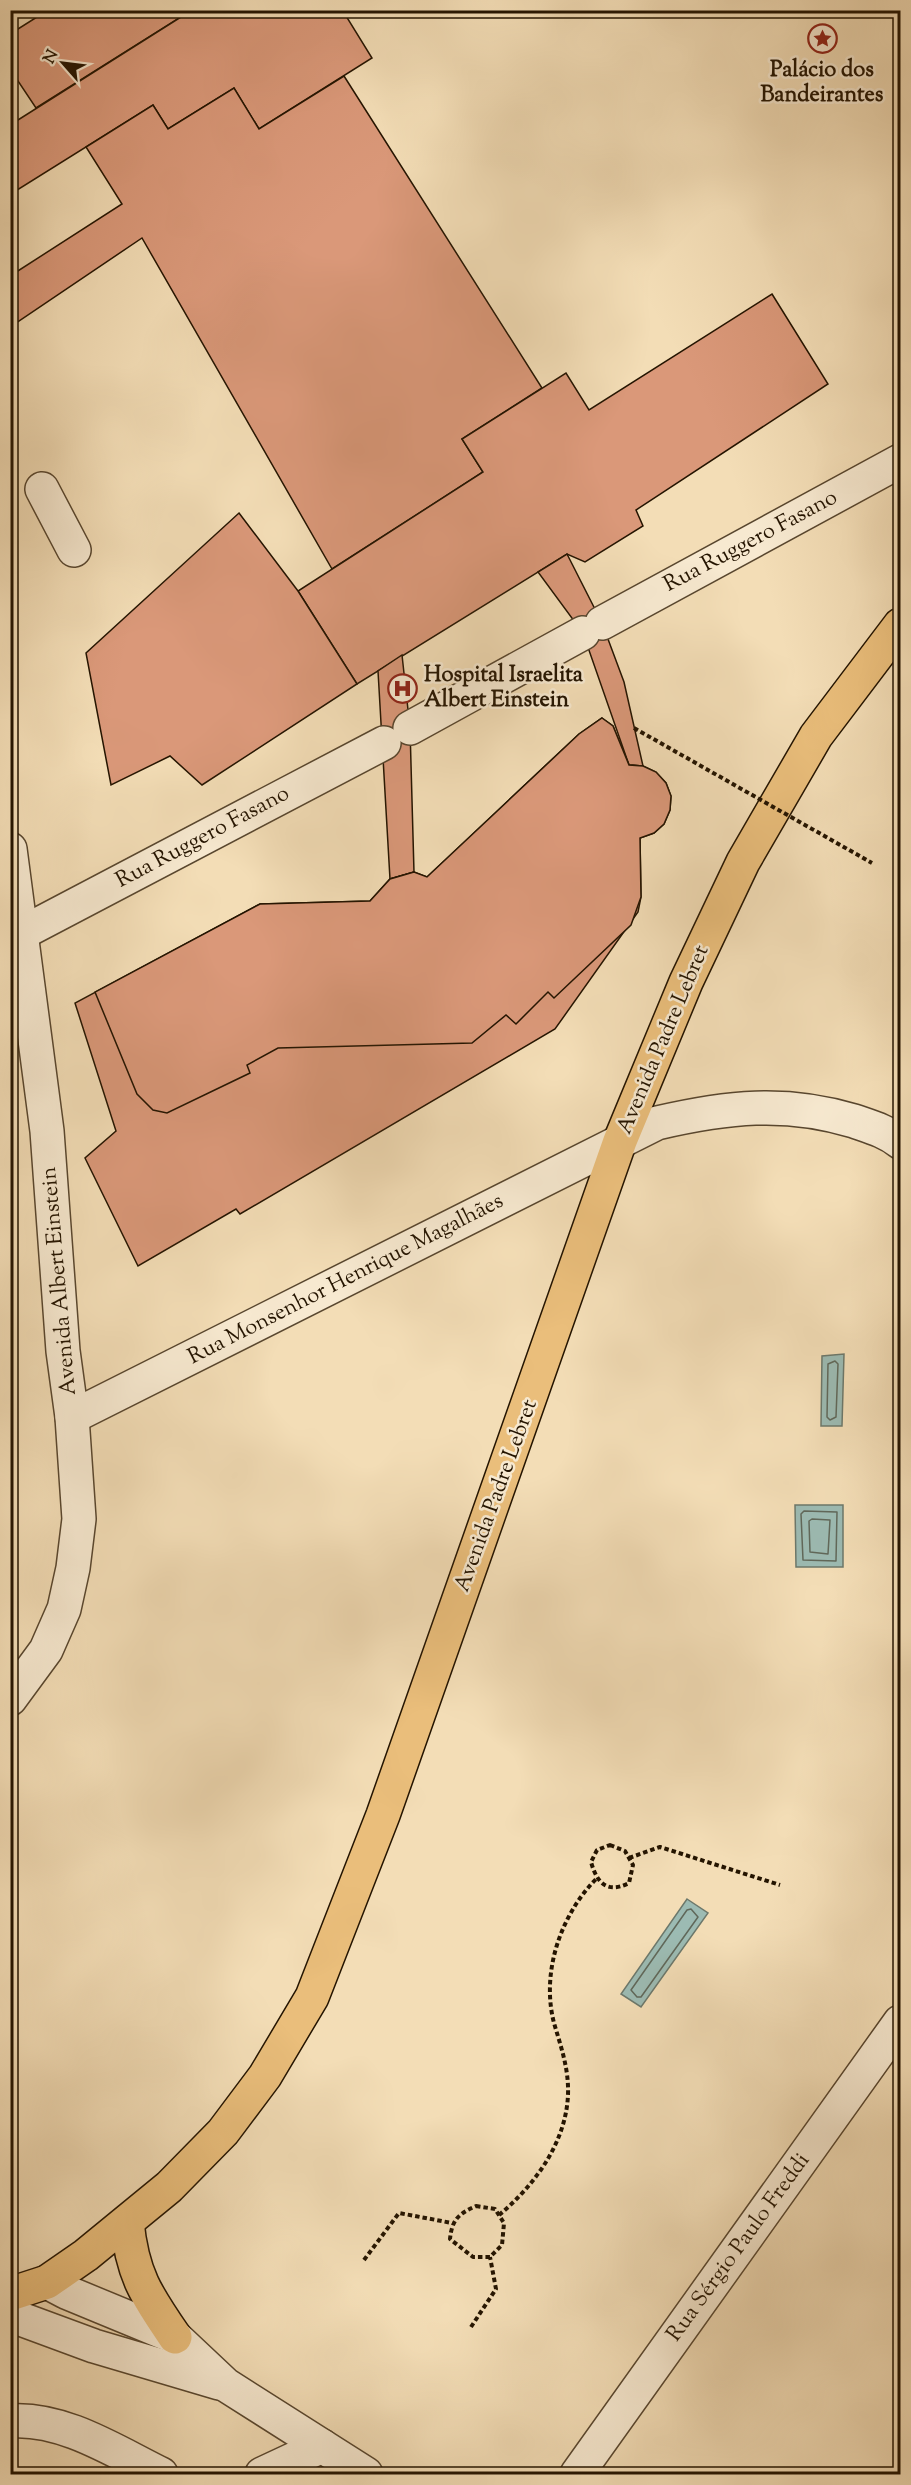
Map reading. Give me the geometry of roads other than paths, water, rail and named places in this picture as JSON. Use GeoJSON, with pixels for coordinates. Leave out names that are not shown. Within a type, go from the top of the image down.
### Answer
{"type":"FeatureCollection","features":[{"type":"Feature","properties":{"kind":"main road","name":"Avenida Padre Lebret"},"geometry":{"type":"LineString","coordinates":[[10,2294],[47,2282],[127,2222],[169,2187],[223,2132],[265,2076],[312,1997],[387,1804],[620,1141],[686,982],[743,862],[816,736],[900,625]]}},
{"type":"Feature","properties":{"kind":"main road"},"geometry":{"type":"LineString","coordinates":[[127,2222],[130,2253],[136,2273],[147,2296],[175,2337]]}},
{"type":"Feature","properties":{"kind":"street","name":"Rua Ruggero Fasano"},"geometry":{"type":"LineString","coordinates":[[22,933],[397,735],[900,461]]}},
{"type":"Feature","properties":{"kind":"street"},"geometry":{"type":"LineString","coordinates":[[42,489],[74,550]]}},
{"type":"Feature","properties":{"kind":"street","name":"Avenida Albert Einstein"},"geometry":{"type":"LineString","coordinates":[[10,849],[47,1131],[63,1351],[72,1418],[79,1519],[73,1568],[64,1609],[46,1650],[10,1699]]}},
{"type":"Feature","properties":{"kind":"street","name":"Rua Monsenhor Henrique Magalhães"},"geometry":{"type":"LineString","coordinates":[[72,1418],[620,1141],[667,1121],[707,1111],[766,1106],[827,1113],[888,1132],[900,1142]]}},
{"type":"Feature","properties":{"kind":"street","name":"Rua Sérgio Paulo Freddi"},"geometry":{"type":"LineString","coordinates":[[577,2475],[900,2022]]}},
{"type":"Feature","properties":{"kind":"street"},"geometry":{"type":"LineString","coordinates":[[47,2282],[175,2337],[226,2385],[366,2475]]}},
{"type":"Feature","properties":{"kind":"street"},"geometry":{"type":"LineString","coordinates":[[10,2315],[94,2346],[226,2385]]}},
{"type":"Feature","properties":{"kind":"street"},"geometry":{"type":"LineString","coordinates":[[10,2421],[35,2421],[64,2429],[161,2475]]}},
{"type":"Feature","properties":{"kind":"street"},"geometry":{"type":"LineString","coordinates":[[262,2475],[322,2446]]}},
{"type":"Feature","properties":{"kind":"water"},"geometry":{"type":"Polygon","coordinates":[[[844,1354],[842,1426],[821,1426],[822,1356],[844,1354]]]}},
{"type":"Feature","properties":{"kind":"water"},"geometry":{"type":"Polygon","coordinates":[[[795,1505],[843,1505],[843,1567],[796,1567],[795,1505]]]}},
{"type":"Feature","properties":{"kind":"water"},"geometry":{"type":"Polygon","coordinates":[[[687,1899],[708,1913],[641,2007],[621,1994],[687,1899]]]}},
{"type":"Feature","properties":{"kind":"place","name":"Palácio dos Bandeirantes"},"geometry":{"type":"Point","coordinates":[822,39]}},
{"type":"Feature","properties":{"kind":"place","name":"Hospital Israelita Albert Einstein"},"geometry":{"type":"Point","coordinates":[403,689]}}]}
